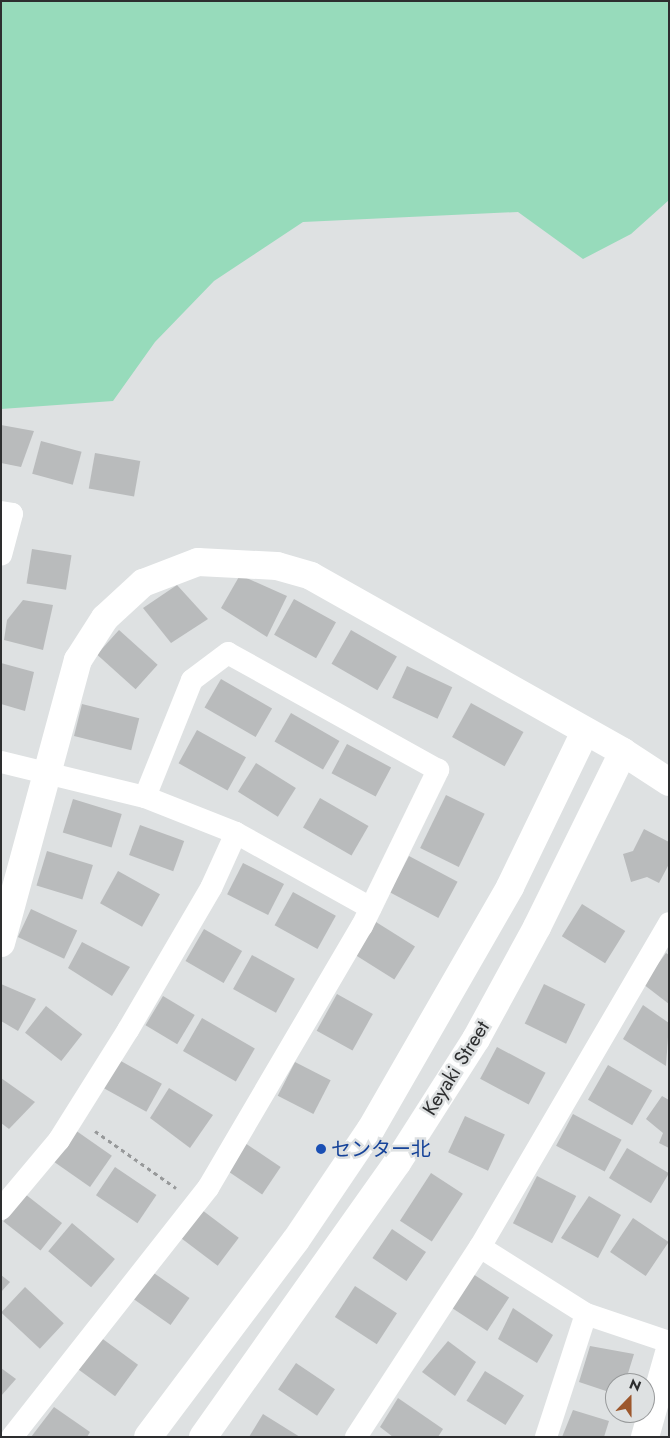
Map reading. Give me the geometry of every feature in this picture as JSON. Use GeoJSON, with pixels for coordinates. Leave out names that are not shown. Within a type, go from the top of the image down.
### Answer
{"type":"FeatureCollection","features":[{"type":"Feature","properties":{"kind":"street"},"geometry":{"type":"LineString","coordinates":[[1,512],[12,514],[1,555]]}},
{"type":"Feature","properties":{"kind":"street"},"geometry":{"type":"LineString","coordinates":[[1,943],[78,660],[105,618],[143,583],[198,562],[277,566],[311,576],[623,752],[669,782]]}},
{"type":"Feature","properties":{"kind":"street"},"geometry":{"type":"LineString","coordinates":[[12,1437],[197,1202],[371,908],[438,770],[228,653],[192,680],[145,797]]}},
{"type":"Feature","properties":{"kind":"street"},"geometry":{"type":"LineString","coordinates":[[148,1437],[296,1240],[371,1129],[510,888],[586,732]]}},
{"type":"Feature","properties":{"kind":"street","name":"Keyaki Street"},"geometry":{"type":"LineString","coordinates":[[203,1437],[397,1163],[476,1039],[537,928],[623,752]]}},
{"type":"Feature","properties":{"kind":"street"},"geometry":{"type":"LineString","coordinates":[[1,762],[145,797],[236,833],[371,908]]}},
{"type":"Feature","properties":{"kind":"street"},"geometry":{"type":"LineString","coordinates":[[1,1209],[74,1116],[211,888],[236,833]]}},
{"type":"Feature","properties":{"kind":"street"},"geometry":{"type":"LineString","coordinates":[[356,1437],[480,1247],[669,923]]}},
{"type":"Feature","properties":{"kind":"street"},"geometry":{"type":"LineString","coordinates":[[480,1247],[586,1314],[669,1342]]}},
{"type":"Feature","properties":{"kind":"street"},"geometry":{"type":"LineString","coordinates":[[546,1437],[586,1314]]}},
{"type":"Feature","properties":{"kind":"street"},"geometry":{"type":"LineString","coordinates":[[645,1437],[669,1353]]}},
{"type":"Feature","properties":{"kind":"path"},"geometry":{"type":"LineString","coordinates":[[74,1116],[197,1202]]}},
{"type":"Feature","properties":{"kind":"green space"},"geometry":{"type":"Polygon","coordinates":[[[1,1],[669,1],[669,200],[631,234],[583,259],[518,212],[303,222],[214,281],[155,342],[113,401],[1,409],[1,1]]]}},
{"type":"Feature","properties":{"kind":"building"},"geometry":{"type":"Polygon","coordinates":[[[1,425],[34,431],[21,467],[1,463],[1,425]]]}},
{"type":"Feature","properties":{"kind":"building"},"geometry":{"type":"Polygon","coordinates":[[[41,441],[82,452],[73,485],[32,474],[41,441]]]}},
{"type":"Feature","properties":{"kind":"building"},"geometry":{"type":"Polygon","coordinates":[[[95,453],[140,461],[134,496],[89,488],[95,453]]]}},
{"type":"Feature","properties":{"kind":"building"},"geometry":{"type":"Polygon","coordinates":[[[32,549],[72,555],[66,590],[27,584],[32,549]]]}},
{"type":"Feature","properties":{"kind":"building"},"geometry":{"type":"Polygon","coordinates":[[[240,575],[287,596],[267,637],[221,608],[240,575]]]}},
{"type":"Feature","properties":{"kind":"building"},"geometry":{"type":"Polygon","coordinates":[[[177,585],[208,619],[171,643],[143,608],[177,585]]]}},
{"type":"Feature","properties":{"kind":"building"},"geometry":{"type":"Polygon","coordinates":[[[294,599],[336,622],[316,658],[274,635],[294,599]]]}},
{"type":"Feature","properties":{"kind":"building"},"geometry":{"type":"Polygon","coordinates":[[[23,600],[53,605],[43,650],[4,640],[7,620],[23,600]]]}},
{"type":"Feature","properties":{"kind":"building"},"geometry":{"type":"Polygon","coordinates":[[[119,630],[158,665],[136,689],[97,655],[119,630]]]}},
{"type":"Feature","properties":{"kind":"building"},"geometry":{"type":"Polygon","coordinates":[[[351,630],[397,656],[377,690],[332,664],[351,630]]]}},
{"type":"Feature","properties":{"kind":"building"},"geometry":{"type":"Polygon","coordinates":[[[1,663],[34,672],[25,711],[1,704],[1,663]]]}},
{"type":"Feature","properties":{"kind":"building"},"geometry":{"type":"Polygon","coordinates":[[[407,666],[452,687],[438,719],[392,698],[407,666]]]}},
{"type":"Feature","properties":{"kind":"building"},"geometry":{"type":"Polygon","coordinates":[[[221,679],[272,708],[256,737],[204,708],[221,679]]]}},
{"type":"Feature","properties":{"kind":"building"},"geometry":{"type":"Polygon","coordinates":[[[471,703],[523,732],[505,766],[452,737],[471,703]]]}},
{"type":"Feature","properties":{"kind":"building"},"geometry":{"type":"Polygon","coordinates":[[[82,704],[139,718],[131,750],[74,736],[82,704]]]}},
{"type":"Feature","properties":{"kind":"building"},"geometry":{"type":"Polygon","coordinates":[[[291,713],[339,741],[323,770],[274,742],[291,713]]]}},
{"type":"Feature","properties":{"kind":"building"},"geometry":{"type":"Polygon","coordinates":[[[197,730],[246,757],[228,790],[179,763],[197,730]]]}},
{"type":"Feature","properties":{"kind":"building"},"geometry":{"type":"Polygon","coordinates":[[[347,744],[391,767],[376,797],[332,773],[347,744]]]}},
{"type":"Feature","properties":{"kind":"building"},"geometry":{"type":"Polygon","coordinates":[[[256,763],[296,788],[278,817],[238,792],[256,763]]]}},
{"type":"Feature","properties":{"kind":"building"},"geometry":{"type":"Polygon","coordinates":[[[446,795],[485,814],[459,867],[420,848],[446,795]]]}},
{"type":"Feature","properties":{"kind":"building"},"geometry":{"type":"Polygon","coordinates":[[[320,798],[368,826],[351,855],[303,827],[320,798]]]}},
{"type":"Feature","properties":{"kind":"building"},"geometry":{"type":"Polygon","coordinates":[[[73,799],[122,814],[112,847],[63,832],[73,799]]]}},
{"type":"Feature","properties":{"kind":"building"},"geometry":{"type":"Polygon","coordinates":[[[140,825],[184,841],[173,871],[129,855],[140,825]]]}},
{"type":"Feature","properties":{"kind":"building"},"geometry":{"type":"Polygon","coordinates":[[[644,829],[669,842],[669,864],[659,883],[647,877],[631,882],[623,854],[633,851],[644,829]]]}},
{"type":"Feature","properties":{"kind":"building"},"geometry":{"type":"Polygon","coordinates":[[[47,851],[93,865],[82,899],[36,885],[47,851]]]}},
{"type":"Feature","properties":{"kind":"building"},"geometry":{"type":"Polygon","coordinates":[[[409,856],[458,882],[438,918],[390,892],[409,856]]]}},
{"type":"Feature","properties":{"kind":"building"},"geometry":{"type":"Polygon","coordinates":[[[243,863],[284,884],[268,915],[227,894],[243,863]]]}},
{"type":"Feature","properties":{"kind":"building"},"geometry":{"type":"Polygon","coordinates":[[[118,871],[160,894],[142,927],[100,903],[118,871]]]}},
{"type":"Feature","properties":{"kind":"building"},"geometry":{"type":"Polygon","coordinates":[[[293,892],[336,916],[317,949],[275,925],[293,892]]]}},
{"type":"Feature","properties":{"kind":"building"},"geometry":{"type":"Polygon","coordinates":[[[582,904],[625,931],[605,963],[562,936],[582,904]]]}},
{"type":"Feature","properties":{"kind":"building"},"geometry":{"type":"Polygon","coordinates":[[[31,909],[77,931],[64,959],[18,937],[31,909]]]}},
{"type":"Feature","properties":{"kind":"building"},"geometry":{"type":"Polygon","coordinates":[[[376,922],[415,946],[394,979],[355,955],[376,922]]]}},
{"type":"Feature","properties":{"kind":"building"},"geometry":{"type":"Polygon","coordinates":[[[204,929],[242,951],[224,983],[186,961],[204,929]]]}},
{"type":"Feature","properties":{"kind":"building"},"geometry":{"type":"Polygon","coordinates":[[[82,942],[130,967],[112,996],[68,968],[82,942]]]}},
{"type":"Feature","properties":{"kind":"building"},"geometry":{"type":"Polygon","coordinates":[[[666,953],[669,955],[669,1004],[643,984],[666,953]]]}},
{"type":"Feature","properties":{"kind":"building"},"geometry":{"type":"Polygon","coordinates":[[[252,955],[295,979],[276,1013],[233,989],[252,955]]]}},
{"type":"Feature","properties":{"kind":"building"},"geometry":{"type":"Polygon","coordinates":[[[1,984],[36,999],[18,1031],[1,1021],[1,984]]]}},
{"type":"Feature","properties":{"kind":"building"},"geometry":{"type":"Polygon","coordinates":[[[544,984],[585,1004],[566,1044],[525,1024],[544,984]]]}},
{"type":"Feature","properties":{"kind":"building"},"geometry":{"type":"Polygon","coordinates":[[[337,994],[373,1014],[352,1051],[317,1031],[337,994]]]}},
{"type":"Feature","properties":{"kind":"building"},"geometry":{"type":"Polygon","coordinates":[[[163,996],[195,1015],[177,1044],[145,1025],[163,996]]]}},
{"type":"Feature","properties":{"kind":"building"},"geometry":{"type":"Polygon","coordinates":[[[643,1005],[669,1023],[666,1066],[623,1039],[643,1005]]]}},
{"type":"Feature","properties":{"kind":"building"},"geometry":{"type":"Polygon","coordinates":[[[46,1006],[82,1034],[61,1061],[25,1033],[46,1006]]]}},
{"type":"Feature","properties":{"kind":"building"},"geometry":{"type":"Polygon","coordinates":[[[202,1018],[255,1048],[236,1081],[183,1051],[202,1018]]]}},
{"type":"Feature","properties":{"kind":"building"},"geometry":{"type":"Polygon","coordinates":[[[497,1047],[546,1073],[529,1105],[480,1079],[497,1047]]]}},
{"type":"Feature","properties":{"kind":"building"},"geometry":{"type":"Polygon","coordinates":[[[119,1060],[162,1084],[146,1112],[103,1088],[119,1060]]]}},
{"type":"Feature","properties":{"kind":"building"},"geometry":{"type":"Polygon","coordinates":[[[295,1062],[331,1080],[313,1114],[278,1096],[295,1062]]]}},
{"type":"Feature","properties":{"kind":"building"},"geometry":{"type":"Polygon","coordinates":[[[608,1065],[652,1090],[632,1125],[588,1100],[608,1065]]]}},
{"type":"Feature","properties":{"kind":"building"},"geometry":{"type":"Polygon","coordinates":[[[1,1078],[35,1102],[9,1129],[1,1123],[1,1078]]]}},
{"type":"Feature","properties":{"kind":"building"},"geometry":{"type":"Polygon","coordinates":[[[169,1088],[213,1115],[190,1148],[150,1118],[169,1088]]]}},
{"type":"Feature","properties":{"kind":"building"},"geometry":{"type":"Polygon","coordinates":[[[662,1096],[669,1100],[669,1148],[659,1143],[663,1133],[646,1119],[662,1096]]]}},
{"type":"Feature","properties":{"kind":"building"},"geometry":{"type":"Polygon","coordinates":[[[573,1114],[622,1140],[605,1172],[556,1146],[573,1114]]]}},
{"type":"Feature","properties":{"kind":"building"},"geometry":{"type":"Polygon","coordinates":[[[465,1116],[505,1135],[488,1171],[448,1152],[465,1116]]]}},
{"type":"Feature","properties":{"kind":"building"},"geometry":{"type":"Polygon","coordinates":[[[75,1130],[112,1156],[90,1187],[53,1161],[75,1130]]]}},
{"type":"Feature","properties":{"kind":"building"},"geometry":{"type":"Polygon","coordinates":[[[245,1143],[281,1167],[262,1194],[227,1170],[245,1143]]]}},
{"type":"Feature","properties":{"kind":"building"},"geometry":{"type":"Polygon","coordinates":[[[627,1148],[669,1173],[651,1203],[609,1178],[627,1148]]]}},
{"type":"Feature","properties":{"kind":"building"},"geometry":{"type":"Polygon","coordinates":[[[115,1167],[156,1195],[137,1223],[96,1195],[115,1167]]]}},
{"type":"Feature","properties":{"kind":"building"},"geometry":{"type":"Polygon","coordinates":[[[431,1173],[463,1194],[432,1242],[400,1221],[431,1173]]]}},
{"type":"Feature","properties":{"kind":"building"},"geometry":{"type":"Polygon","coordinates":[[[537,1176],[576,1196],[552,1243],[513,1223],[537,1176]]]}},
{"type":"Feature","properties":{"kind":"building"},"geometry":{"type":"Polygon","coordinates":[[[25,1194],[62,1223],[40,1251],[3,1222],[25,1194]]]}},
{"type":"Feature","properties":{"kind":"building"},"geometry":{"type":"Polygon","coordinates":[[[589,1196],[621,1215],[598,1258],[561,1238],[589,1196]]]}},
{"type":"Feature","properties":{"kind":"building"},"geometry":{"type":"Polygon","coordinates":[[[202,1210],[239,1238],[218,1266],[181,1238],[202,1210]]]}},
{"type":"Feature","properties":{"kind":"building"},"geometry":{"type":"Polygon","coordinates":[[[633,1218],[669,1242],[646,1276],[610,1252],[633,1218]]]}},
{"type":"Feature","properties":{"kind":"building"},"geometry":{"type":"Polygon","coordinates":[[[72,1223],[115,1259],[91,1287],[48,1251],[72,1223]]]}},
{"type":"Feature","properties":{"kind":"building"},"geometry":{"type":"Polygon","coordinates":[[[392,1229],[426,1252],[406,1281],[372,1258],[392,1229]]]}},
{"type":"Feature","properties":{"kind":"building"},"geometry":{"type":"Polygon","coordinates":[[[151,1271],[190,1298],[171,1325],[132,1298],[151,1271]]]}},
{"type":"Feature","properties":{"kind":"building"},"geometry":{"type":"Polygon","coordinates":[[[473,1274],[509,1297],[487,1331],[451,1308],[473,1274]]]}},
{"type":"Feature","properties":{"kind":"building"},"geometry":{"type":"Polygon","coordinates":[[[1,1275],[10,1282],[1,1292],[1,1275]]]}},
{"type":"Feature","properties":{"kind":"building"},"geometry":{"type":"Polygon","coordinates":[[[355,1286],[397,1313],[377,1344],[335,1317],[355,1286]]]}},
{"type":"Feature","properties":{"kind":"building"},"geometry":{"type":"Polygon","coordinates":[[[25,1287],[64,1323],[40,1349],[1,1313],[25,1287]]]}},
{"type":"Feature","properties":{"kind":"building"},"geometry":{"type":"Polygon","coordinates":[[[513,1308],[553,1335],[537,1363],[498,1339],[513,1308]]]}},
{"type":"Feature","properties":{"kind":"building"},"geometry":{"type":"Polygon","coordinates":[[[100,1337],[138,1365],[115,1396],[77,1369],[100,1337]]]}},
{"type":"Feature","properties":{"kind":"building"},"geometry":{"type":"Polygon","coordinates":[[[448,1341],[476,1362],[455,1396],[422,1372],[448,1341]]]}},
{"type":"Feature","properties":{"kind":"building"},"geometry":{"type":"Polygon","coordinates":[[[590,1346],[634,1354],[628,1373],[605,1373],[605,1391],[579,1382],[590,1346]]]}},
{"type":"Feature","properties":{"kind":"building"},"geometry":{"type":"Polygon","coordinates":[[[296,1363],[335,1389],[317,1416],[278,1390],[296,1363]]]}},
{"type":"Feature","properties":{"kind":"building"},"geometry":{"type":"Polygon","coordinates":[[[1,1368],[16,1379],[1,1396],[1,1368]]]}},
{"type":"Feature","properties":{"kind":"building"},"geometry":{"type":"Polygon","coordinates":[[[485,1371],[524,1395],[505,1425],[466,1401],[485,1371]]]}},
{"type":"Feature","properties":{"kind":"building"},"geometry":{"type":"Polygon","coordinates":[[[398,1398],[443,1429],[438,1437],[393,1437],[380,1427],[398,1398]]]}},
{"type":"Feature","properties":{"kind":"building"},"geometry":{"type":"Polygon","coordinates":[[[54,1407],[90,1432],[87,1437],[31,1437],[54,1407]]]}},
{"type":"Feature","properties":{"kind":"building"},"geometry":{"type":"Polygon","coordinates":[[[573,1410],[605,1420],[605,1423],[608,1423],[604,1437],[562,1437],[573,1410]]]}},
{"type":"Feature","properties":{"kind":"building"},"geometry":{"type":"Polygon","coordinates":[[[263,1414],[300,1437],[249,1437],[263,1414]]]}},
{"type":"Feature","properties":{"kind":"place","name":"センター北"},"geometry":{"type":"Point","coordinates":[321,1149]}}]}
